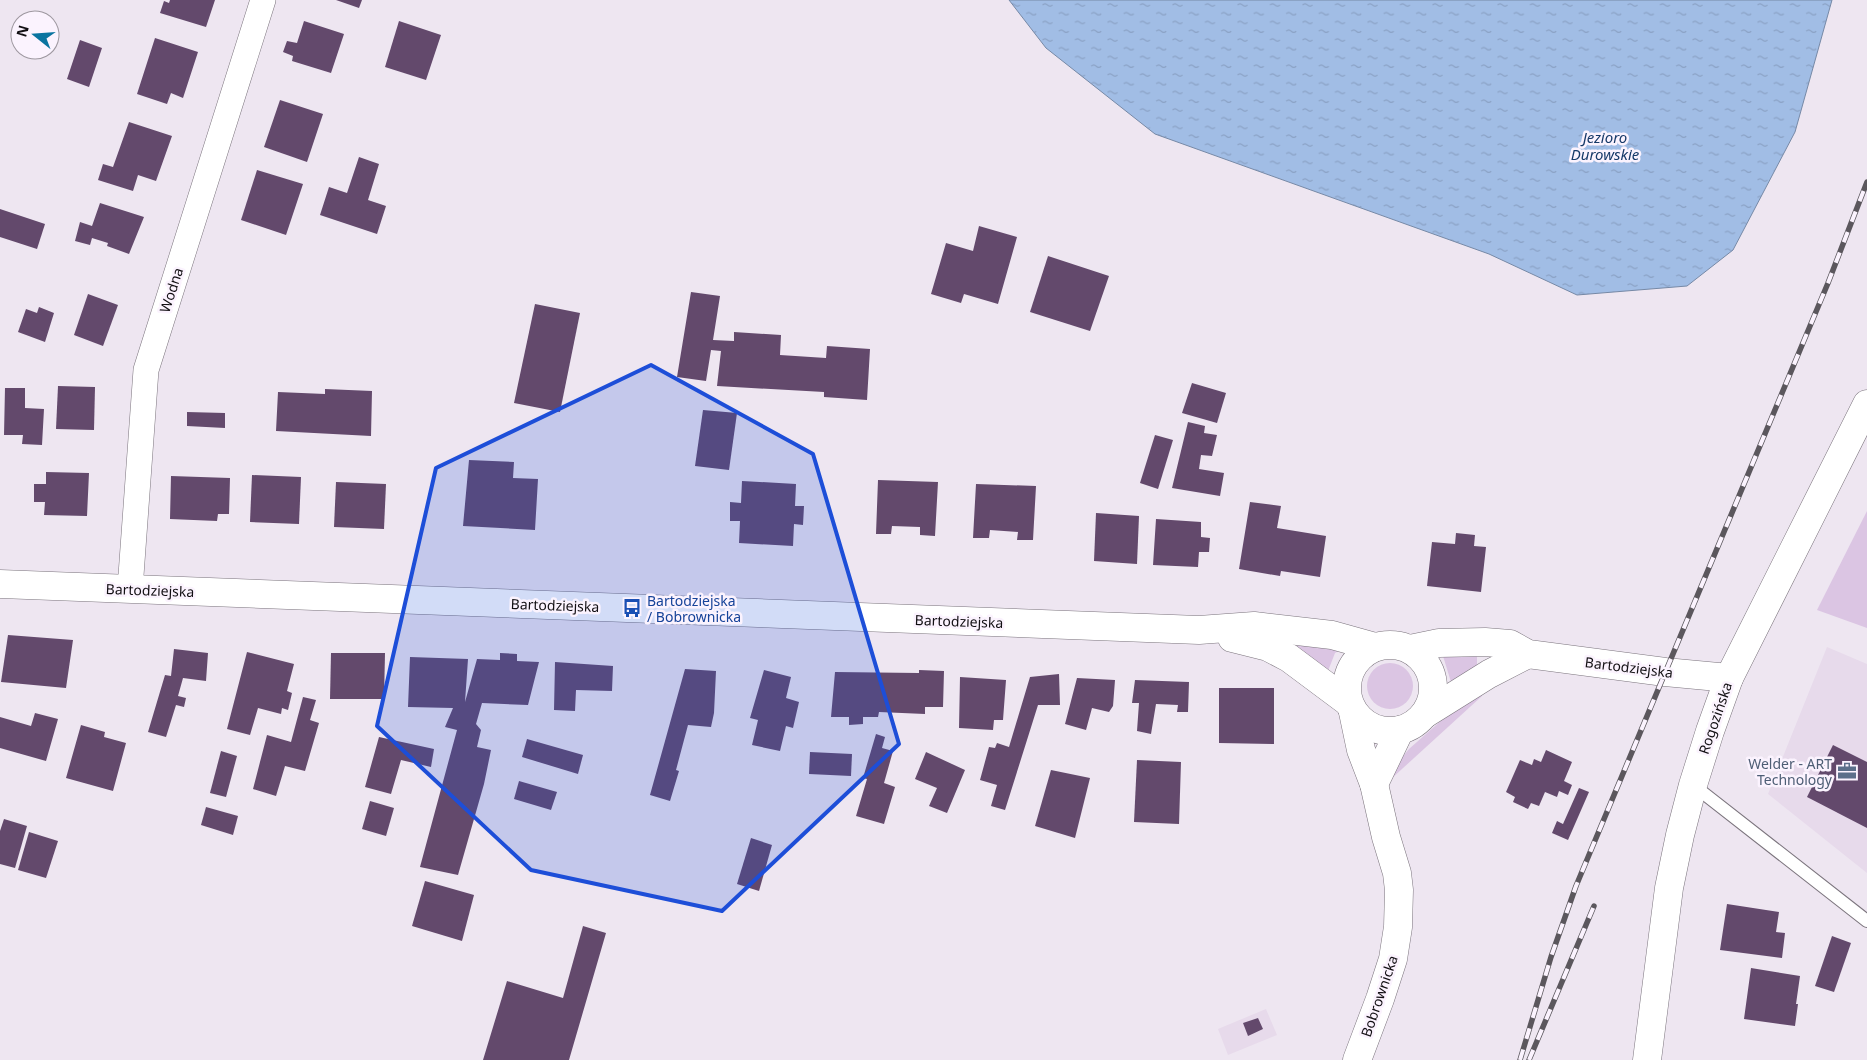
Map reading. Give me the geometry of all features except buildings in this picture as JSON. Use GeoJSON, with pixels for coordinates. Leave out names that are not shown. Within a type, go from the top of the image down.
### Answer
{"type":"FeatureCollection","features":[{"type":"Feature","properties":{"kind":"street","name":"Wodna"},"geometry":{"type":"LineString","coordinates":[[130,589],[146,370],[263,0]]}},
{"type":"Feature","properties":{"kind":"street","name":"Rogozińska"},"geometry":{"type":"LineString","coordinates":[[1647,1060],[1669,888],[1693,785],[1729,678],[1867,404]]}},
{"type":"Feature","properties":{"kind":"street","name":"Bartodziejska"},"geometry":{"type":"LineString","coordinates":[[0,584],[1199,630],[1254,626],[1332,635],[1375,647]]}},
{"type":"Feature","properties":{"kind":"street","name":"Bartodziejska"},"geometry":{"type":"LineString","coordinates":[[1199,630],[1268,647],[1313,674],[1351,707]]}},
{"type":"Feature","properties":{"kind":"street","name":"Bartodziejska"},"geometry":{"type":"LineString","coordinates":[[1410,649],[1439,643],[1485,642],[1510,644],[1528,654],[1665,672],[1729,678]]}},
{"type":"Feature","properties":{"kind":"street"},"geometry":{"type":"LineString","coordinates":[[1425,714],[1432,700],[1434,685],[1430,671],[1422,658],[1410,649],[1399,645],[1387,644],[1375,647],[1364,653],[1354,663],[1348,675],[1346,688],[1351,707],[1360,720],[1370,727],[1384,731],[1400,730],[1414,724],[1425,714],[1489,674],[1528,654]]}},
{"type":"Feature","properties":{"kind":"street","name":"Bobrownicka"},"geometry":{"type":"LineString","coordinates":[[1351,707],[1362,750],[1374,784],[1386,837],[1397,873],[1398,927],[1389,973],[1356,1060]]}},
{"type":"Feature","properties":{"kind":"street"},"geometry":{"type":"LineString","coordinates":[[1374,784],[1400,730]]}},
{"type":"Feature","properties":{"kind":"lane"},"geometry":{"type":"LineString","coordinates":[[1693,785],[1867,922]]}},
{"type":"Feature","properties":{"kind":"highlighted area"},"geometry":{"type":"Polygon","coordinates":[[[651,365],[813,454],[899,744],[722,911],[531,870],[377,726],[436,468],[651,365]]]}},
{"type":"Feature","properties":{"kind":"shaded area"},"geometry":{"type":"Polygon","coordinates":[[[1867,511],[1867,628],[1817,610],[1867,511]]]}},
{"type":"Feature","properties":{"kind":"shaded area"},"geometry":{"type":"Polygon","coordinates":[[[1289,640],[1340,650],[1335,653],[1328,671],[1309,655],[1288,643],[1289,640]]]}},
{"type":"Feature","properties":{"kind":"shaded area"},"geometry":{"type":"Polygon","coordinates":[[[1827,647],[1867,664],[1867,873],[1768,794],[1827,647]]]}},
{"type":"Feature","properties":{"kind":"shaded area"},"geometry":{"type":"Polygon","coordinates":[[[1477,650],[1477,670],[1451,682],[1443,656],[1477,650]]]}},
{"type":"Feature","properties":{"kind":"shaded area"},"geometry":{"type":"Polygon","coordinates":[[[1395,663],[1399,664],[1409,673],[1412,677],[1412,695],[1403,705],[1395,709],[1385,709],[1377,705],[1368,695],[1367,681],[1371,673],[1381,664],[1395,663]]]}},
{"type":"Feature","properties":{"kind":"shaded area"},"geometry":{"type":"Polygon","coordinates":[[[1484,687],[1482,696],[1391,779],[1399,761],[1409,749],[1452,711],[1484,687]]]}},
{"type":"Feature","properties":{"kind":"shaded area"},"geometry":{"type":"Polygon","coordinates":[[[1266,1009],[1277,1035],[1228,1055],[1218,1029],[1266,1009]]]}},
{"type":"Feature","properties":{"kind":"water","name":"Jezioro Durowskie"},"geometry":{"type":"Polygon","coordinates":[[[1009,0],[1832,0],[1795,132],[1733,250],[1687,286],[1577,295],[1489,254],[1155,134],[1046,48],[1009,0]]]}},
{"type":"Feature","properties":{"kind":"railway"},"geometry":{"type":"LineString","coordinates":[[1520,1060],[1551,957],[1576,886],[1828,283],[1867,182]]}},
{"type":"Feature","properties":{"kind":"railway"},"geometry":{"type":"LineString","coordinates":[[1529,1060],[1594,906]]}},
{"type":"Feature","properties":{"kind":"place","name":"Bartodziejska / Bobrownicka"},"geometry":{"type":"Point","coordinates":[632,608]}},
{"type":"Feature","properties":{"kind":"place","name":"Welder - ART Technology"},"geometry":{"type":"Point","coordinates":[1847,771]}}]}
